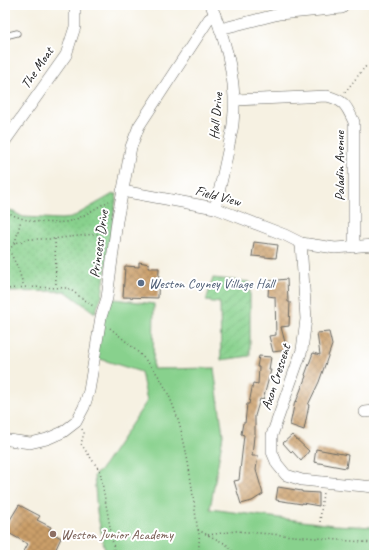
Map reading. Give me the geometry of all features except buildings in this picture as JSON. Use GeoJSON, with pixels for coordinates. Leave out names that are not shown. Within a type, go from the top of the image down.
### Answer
{"type":"FeatureCollection","features":[{"type":"Feature","properties":{"kind":"street","name":"The Moat"},"geometry":{"type":"LineString","coordinates":[[5,141],[66,55],[75,27],[75,5]]}},
{"type":"Feature","properties":{"kind":"street"},"geometry":{"type":"LineString","coordinates":[[220,29],[279,14],[331,7],[342,8]]}},
{"type":"Feature","properties":{"kind":"street","name":"Hall Drive"},"geometry":{"type":"LineString","coordinates":[[213,10],[220,29],[233,84],[234,100],[233,124],[216,208]]}},
{"type":"Feature","properties":{"kind":"street","name":"Princess Drive"},"geometry":{"type":"LineString","coordinates":[[5,438],[30,443],[47,439],[63,432],[76,422],[84,407],[89,391],[101,317],[108,298],[115,232],[131,147],[139,126],[213,10]]}},
{"type":"Feature","properties":{"kind":"street"},"geometry":{"type":"LineString","coordinates":[[234,100],[326,96],[339,100]]}},
{"type":"Feature","properties":{"kind":"street","name":"Paladin Avenue"},"geometry":{"type":"LineString","coordinates":[[339,100],[347,107],[354,122],[354,247]]}},
{"type":"Feature","properties":{"kind":"street","name":"Field View"},"geometry":{"type":"LineString","coordinates":[[122,193],[216,208],[285,235],[301,243]]}},
{"type":"Feature","properties":{"kind":"street"},"geometry":{"type":"LineString","coordinates":[[301,243],[335,248],[374,245]]}},
{"type":"Feature","properties":{"kind":"street","name":"Axon Crescent"},"geometry":{"type":"LineString","coordinates":[[301,243],[306,319],[302,350],[272,435],[272,452],[277,464],[286,475],[302,480],[374,487]]}},
{"type":"Feature","properties":{"kind":"lane"},"geometry":{"type":"LineString","coordinates":[[5,36],[17,33]]}},
{"type":"Feature","properties":{"kind":"path"},"geometry":{"type":"LineString","coordinates":[[339,100],[365,67],[374,68]]}},
{"type":"Feature","properties":{"kind":"path"},"geometry":{"type":"LineString","coordinates":[[5,208],[7,211],[22,219],[41,223],[70,221],[122,193]]}},
{"type":"Feature","properties":{"kind":"path"},"geometry":{"type":"LineString","coordinates":[[5,252],[15,243],[22,219]]}},
{"type":"Feature","properties":{"kind":"path"},"geometry":{"type":"LineString","coordinates":[[15,243],[30,239],[55,239],[115,232]]}},
{"type":"Feature","properties":{"kind":"path"},"geometry":{"type":"LineString","coordinates":[[55,239],[56,288]]}},
{"type":"Feature","properties":{"kind":"path"},"geometry":{"type":"LineString","coordinates":[[9,250],[18,268],[24,287]]}},
{"type":"Feature","properties":{"kind":"path"},"geometry":{"type":"LineString","coordinates":[[5,289],[24,287],[68,288],[86,301],[140,354],[160,380],[176,414],[181,429],[192,482],[199,534],[199,555]]}},
{"type":"Feature","properties":{"kind":"path"},"geometry":{"type":"LineString","coordinates":[[76,422],[84,433],[81,444],[100,470],[116,555]]}},
{"type":"Feature","properties":{"kind":"path"},"geometry":{"type":"LineString","coordinates":[[320,522],[324,482]]}},
{"type":"Feature","properties":{"kind":"path"},"geometry":{"type":"LineString","coordinates":[[198,530],[226,544],[236,555]]}},
{"type":"Feature","properties":{"kind":"path"},"geometry":{"type":"LineString","coordinates":[[208,535],[236,531],[374,543]]}},
{"type":"Feature","properties":{"kind":"green space"},"geometry":{"type":"Polygon","coordinates":[[[113,194],[117,194],[102,295],[95,313],[65,291],[5,292],[5,203],[8,209],[23,217],[61,219],[71,218],[113,194]]]}},
{"type":"Feature","properties":{"kind":"green space"},"geometry":{"type":"Polygon","coordinates":[[[213,278],[250,282],[250,356],[221,360],[220,303],[206,301],[213,278]]]}},
{"type":"Feature","properties":{"kind":"green space"},"geometry":{"type":"Polygon","coordinates":[[[107,298],[154,304],[153,369],[214,368],[223,435],[210,509],[333,525],[374,527],[374,555],[106,555],[97,512],[94,475],[100,471],[147,401],[141,372],[94,357],[107,298]]]}},
{"type":"Feature","properties":{"kind":"place","name":"Weston Coyney Village Hall"},"geometry":{"type":"Point","coordinates":[141,283]}},
{"type":"Feature","properties":{"kind":"place","name":"Weston Junior Academy"},"geometry":{"type":"Point","coordinates":[53,534]}}]}
